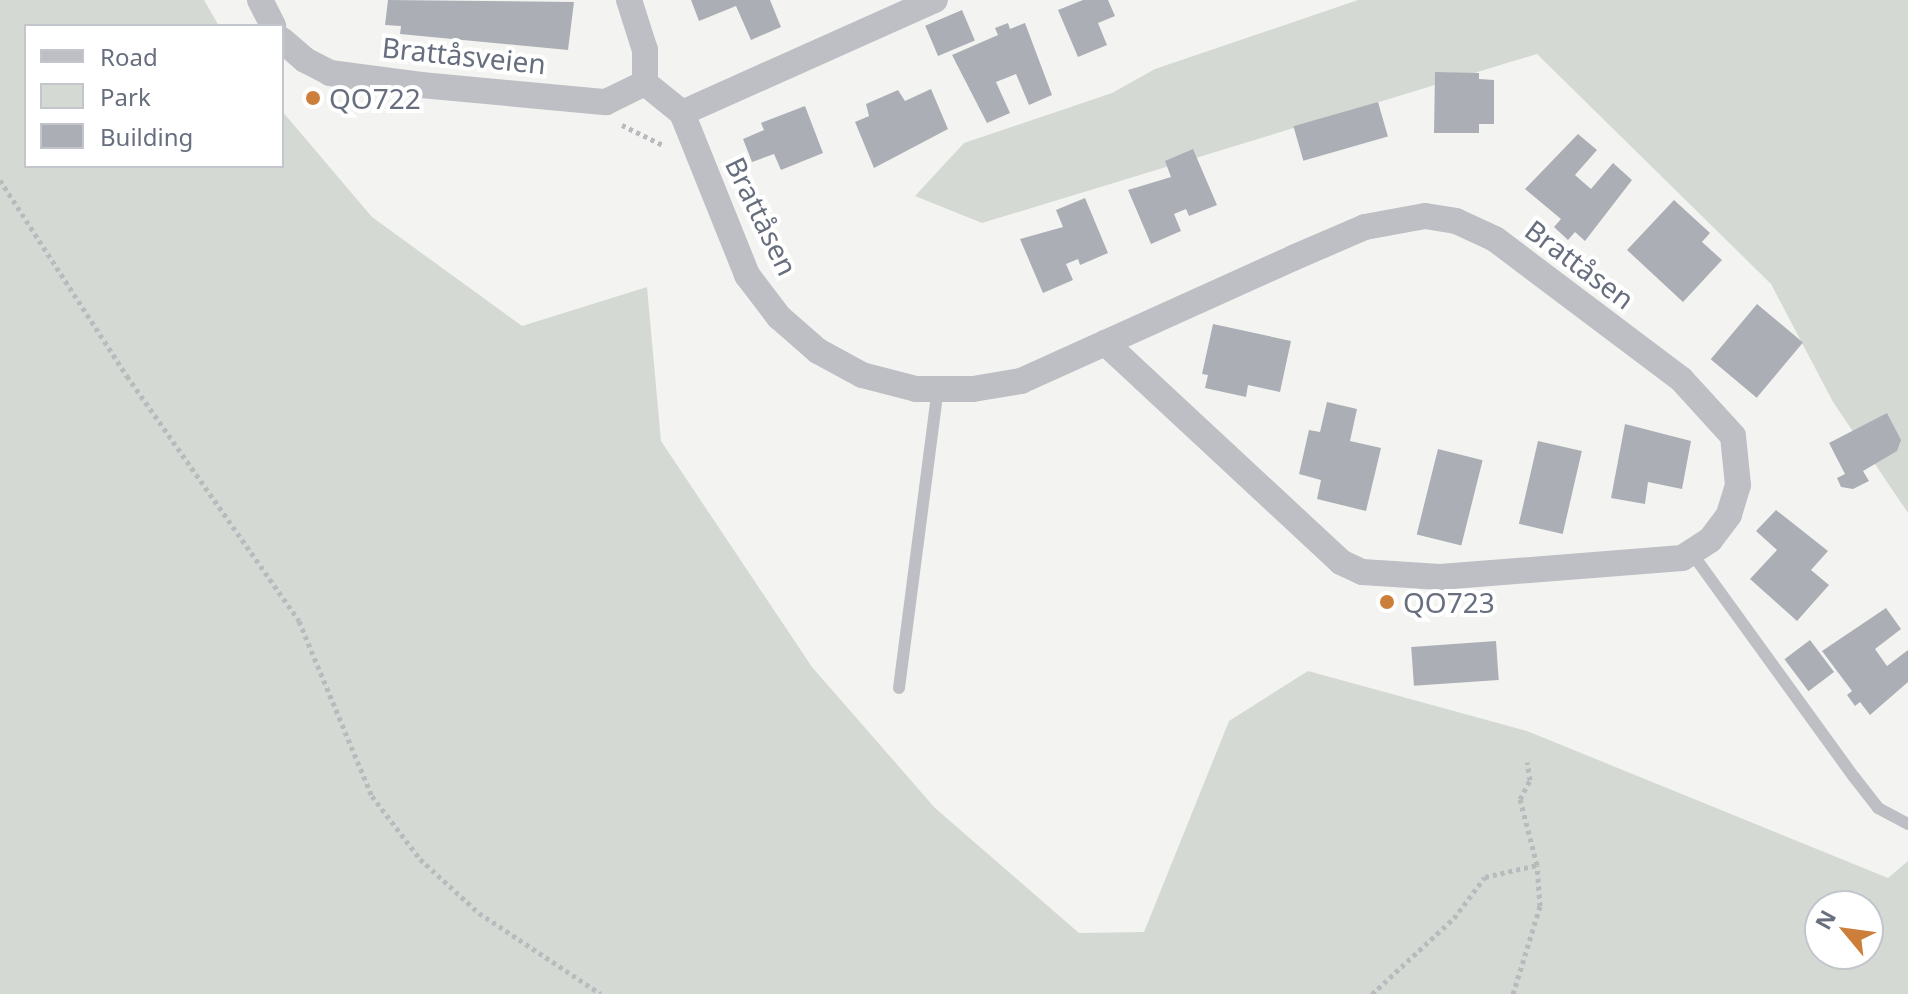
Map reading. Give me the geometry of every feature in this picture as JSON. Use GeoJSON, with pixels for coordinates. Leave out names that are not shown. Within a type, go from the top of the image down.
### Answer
{"type":"FeatureCollection","features":[{"type":"Feature","properties":{"kind":"street"},"geometry":{"type":"LineString","coordinates":[[260,0],[272,24]]}},
{"type":"Feature","properties":{"kind":"street"},"geometry":{"type":"LineString","coordinates":[[629,0],[645,50],[645,83]]}},
{"type":"Feature","properties":{"kind":"street"},"geometry":{"type":"LineString","coordinates":[[682,113],[935,0]]}},
{"type":"Feature","properties":{"kind":"street","name":"Brattåsveien"},"geometry":{"type":"LineString","coordinates":[[284,42],[305,60],[330,73],[421,85],[606,102],[645,83]]}},
{"type":"Feature","properties":{"kind":"street","name":"Brattåsen"},"geometry":{"type":"LineString","coordinates":[[645,83],[682,113],[747,275],[779,317],[818,351],[862,375],[938,389],[1021,381],[1105,343],[1365,227],[1396,218],[1456,221],[1495,239],[1681,379],[1722,418],[1739,458],[1738,485],[1729,515],[1710,540],[1682,558],[1440,577],[1372,574],[1341,562],[1105,343]]}},
{"type":"Feature","properties":{"kind":"lane"},"geometry":{"type":"LineString","coordinates":[[899,688],[938,389]]}},
{"type":"Feature","properties":{"kind":"lane"},"geometry":{"type":"LineString","coordinates":[[1691,552],[1878,808],[1908,824]]}},
{"type":"Feature","properties":{"kind":"path"},"geometry":{"type":"LineString","coordinates":[[606,123],[645,132],[669,152]]}},
{"type":"Feature","properties":{"kind":"path"},"geometry":{"type":"LineString","coordinates":[[0,180],[127,376],[299,621],[372,796],[420,859],[479,913],[601,994]]}},
{"type":"Feature","properties":{"kind":"path"},"geometry":{"type":"LineString","coordinates":[[1513,994],[1540,906],[1537,865],[1520,799],[1530,780],[1527,762]]}},
{"type":"Feature","properties":{"kind":"path"},"geometry":{"type":"LineString","coordinates":[[1372,994],[1454,918],[1485,877],[1537,865]]}},
{"type":"Feature","properties":{"kind":"green space"},"geometry":{"type":"Polygon","coordinates":[[[0,0],[204,0],[218,24],[24,24],[24,168],[284,168],[284,113],[372,217],[522,326],[647,287],[661,441],[812,667],[935,808],[1079,933],[1144,932],[1229,721],[1308,671],[1527,731],[1888,878],[1908,861],[1908,994],[0,994],[0,0]]]}},
{"type":"Feature","properties":{"kind":"green space"},"geometry":{"type":"Polygon","coordinates":[[[1358,0],[1908,0],[1908,513],[1833,402],[1771,284],[1537,54],[982,223],[915,196],[964,143],[1112,93],[1155,69],[1358,0]]]}},
{"type":"Feature","properties":{"kind":"building"},"geometry":{"type":"Polygon","coordinates":[[[388,0],[574,2],[568,50],[400,34],[401,26],[385,25],[388,0]]]}},
{"type":"Feature","properties":{"kind":"building"},"geometry":{"type":"Polygon","coordinates":[[[691,0],[770,0],[781,27],[751,40],[736,6],[699,21],[691,0]]]}},
{"type":"Feature","properties":{"kind":"building"},"geometry":{"type":"Polygon","coordinates":[[[1083,0],[1108,0],[1115,16],[1098,23],[1107,45],[1078,57],[1058,10],[1083,0]]]}},
{"type":"Feature","properties":{"kind":"building"},"geometry":{"type":"Polygon","coordinates":[[[962,10],[975,40],[938,56],[925,26],[962,10]]]}},
{"type":"Feature","properties":{"kind":"building"},"geometry":{"type":"Polygon","coordinates":[[[1008,23],[1010,29],[1025,23],[1052,95],[1029,105],[1016,74],[996,82],[1010,113],[987,123],[952,55],[998,35],[995,28],[1008,23]]]}},
{"type":"Feature","properties":{"kind":"building"},"geometry":{"type":"Polygon","coordinates":[[[1435,72],[1479,73],[1479,79],[1494,80],[1494,124],[1479,124],[1479,133],[1434,133],[1435,72]]]}},
{"type":"Feature","properties":{"kind":"building"},"geometry":{"type":"Polygon","coordinates":[[[931,89],[948,129],[874,168],[855,122],[869,116],[866,104],[898,90],[905,101],[931,89]]]}},
{"type":"Feature","properties":{"kind":"building","name":"QO722"},"geometry":{"type":"Polygon","coordinates":[[[307,92],[322,96],[320,105],[305,101],[307,92]]]}},
{"type":"Feature","properties":{"kind":"building"},"geometry":{"type":"Polygon","coordinates":[[[1378,102],[1388,137],[1303,161],[1293,126],[1378,102]]]}},
{"type":"Feature","properties":{"kind":"building"},"geometry":{"type":"Polygon","coordinates":[[[805,106],[823,153],[781,170],[774,154],[752,162],[743,139],[764,130],[761,123],[805,106]]]}},
{"type":"Feature","properties":{"kind":"building"},"geometry":{"type":"Polygon","coordinates":[[[1578,134],[1597,150],[1575,175],[1591,189],[1613,163],[1632,180],[1585,241],[1575,232],[1568,240],[1554,227],[1561,219],[1525,189],[1578,134]]]}},
{"type":"Feature","properties":{"kind":"building"},"geometry":{"type":"Polygon","coordinates":[[[1193,149],[1217,205],[1189,216],[1186,209],[1174,214],[1181,231],[1151,244],[1128,190],[1171,177],[1165,161],[1193,149]]]}},
{"type":"Feature","properties":{"kind":"building"},"geometry":{"type":"Polygon","coordinates":[[[1085,198],[1108,253],[1080,265],[1078,259],[1066,264],[1073,280],[1043,293],[1020,239],[1063,227],[1056,210],[1085,198]]]}},
{"type":"Feature","properties":{"kind":"building"},"geometry":{"type":"Polygon","coordinates":[[[1674,200],[1710,233],[1702,242],[1722,260],[1683,302],[1627,250],[1674,200]]]}},
{"type":"Feature","properties":{"kind":"building"},"geometry":{"type":"Polygon","coordinates":[[[1757,304],[1803,343],[1757,398],[1711,359],[1757,304]]]}},
{"type":"Feature","properties":{"kind":"building"},"geometry":{"type":"Polygon","coordinates":[[[1213,324],[1291,341],[1280,392],[1248,385],[1246,397],[1205,388],[1208,375],[1202,374],[1213,324]]]}},
{"type":"Feature","properties":{"kind":"building"},"geometry":{"type":"Polygon","coordinates":[[[1327,402],[1357,409],[1350,441],[1381,448],[1366,511],[1317,499],[1321,480],[1299,474],[1309,430],[1320,432],[1327,402]]]}},
{"type":"Feature","properties":{"kind":"building"},"geometry":{"type":"Polygon","coordinates":[[[1887,413],[1901,440],[1897,451],[1863,471],[1869,481],[1853,489],[1841,487],[1837,478],[1845,474],[1829,443],[1887,413]]]}},
{"type":"Feature","properties":{"kind":"building"},"geometry":{"type":"Polygon","coordinates":[[[1625,424],[1691,441],[1682,489],[1648,482],[1645,504],[1611,498],[1625,424]]]}},
{"type":"Feature","properties":{"kind":"building"},"geometry":{"type":"Polygon","coordinates":[[[1538,441],[1582,451],[1563,534],[1519,524],[1538,441]]]}},
{"type":"Feature","properties":{"kind":"building"},"geometry":{"type":"Polygon","coordinates":[[[1438,449],[1483,460],[1461,546],[1417,534],[1438,449]]]}},
{"type":"Feature","properties":{"kind":"building"},"geometry":{"type":"Polygon","coordinates":[[[1776,510],[1828,551],[1811,570],[1829,585],[1797,621],[1750,579],[1777,550],[1756,531],[1776,510]]]}},
{"type":"Feature","properties":{"kind":"building","name":"QO723"},"geometry":{"type":"Polygon","coordinates":[[[1381,595],[1396,600],[1393,610],[1378,605],[1381,595]]]}},
{"type":"Feature","properties":{"kind":"building"},"geometry":{"type":"Polygon","coordinates":[[[1886,608],[1901,629],[1875,649],[1887,666],[1908,650],[1908,682],[1870,715],[1860,702],[1855,706],[1847,695],[1852,691],[1822,651],[1886,608]]]}},
{"type":"Feature","properties":{"kind":"building"},"geometry":{"type":"Polygon","coordinates":[[[1810,640],[1834,672],[1809,691],[1784,659],[1810,640]]]}},
{"type":"Feature","properties":{"kind":"building"},"geometry":{"type":"Polygon","coordinates":[[[1496,641],[1499,680],[1414,686],[1411,647],[1496,641]]]}},
{"type":"Feature","properties":{"kind":"place","name":"QO722"},"geometry":{"type":"Point","coordinates":[313,98]}},
{"type":"Feature","properties":{"kind":"place","name":"QO723"},"geometry":{"type":"Point","coordinates":[1387,602]}}]}
